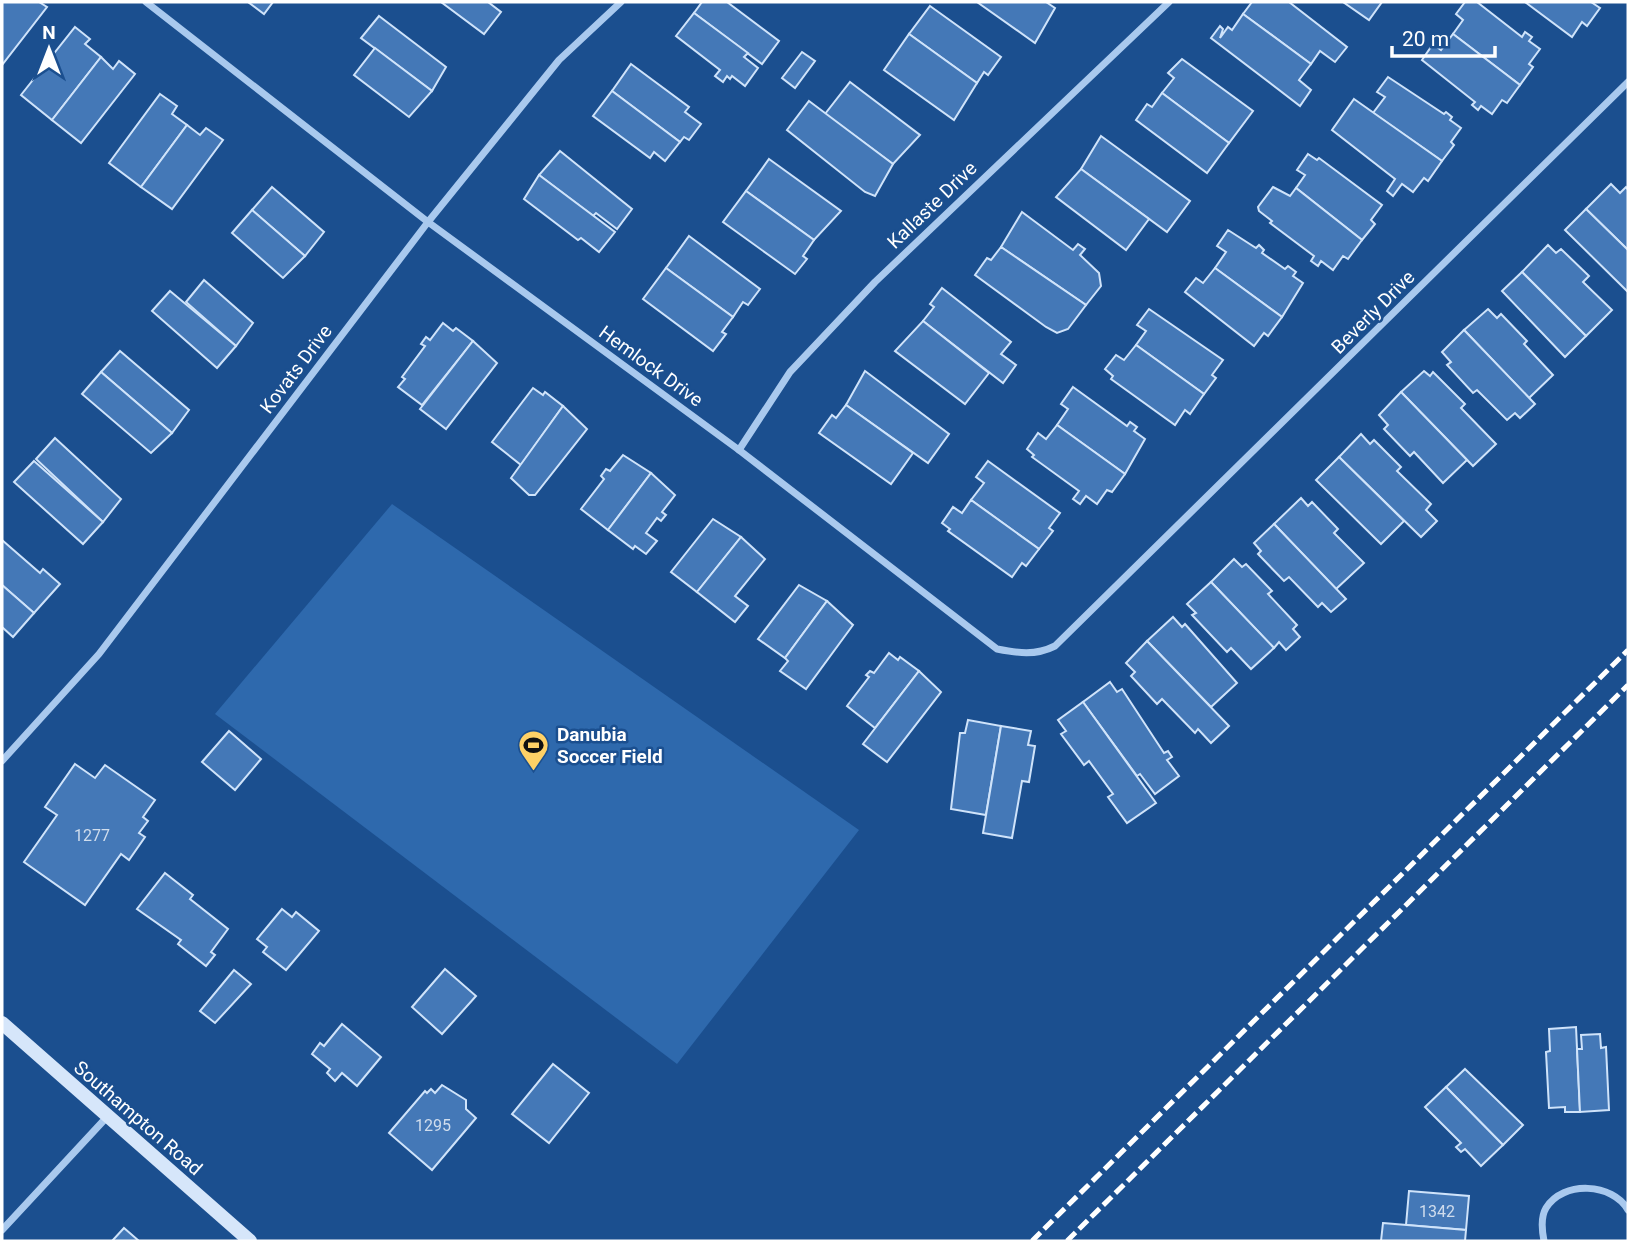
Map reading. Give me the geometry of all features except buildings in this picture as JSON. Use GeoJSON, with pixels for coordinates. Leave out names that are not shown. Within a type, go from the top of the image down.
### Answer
{"type":"FeatureCollection","features":[{"type":"Feature","properties":{"kind":"street","name":"Hemlock Drive"},"geometry":{"type":"LineString","coordinates":[[146,2],[428,222],[739,450],[997,649],[1022,654],[1042,652],[1055,646],[1139,564]]}},
{"type":"Feature","properties":{"kind":"street","name":"Kovats Drive"},"geometry":{"type":"LineString","coordinates":[[2,761],[99,654],[428,222],[559,60],[621,2]]}},
{"type":"Feature","properties":{"kind":"street","name":"Kallaste Drive"},"geometry":{"type":"LineString","coordinates":[[739,450],[790,372],[866,292],[1169,2]]}},
{"type":"Feature","properties":{"kind":"street","name":"Beverly Drive"},"geometry":{"type":"LineString","coordinates":[[1139,564],[1628,82]]}},
{"type":"Feature","properties":{"kind":"street","name":"Southampton Road"},"geometry":{"type":"LineString","coordinates":[[2,1023],[250,1241]]}},
{"type":"Feature","properties":{"kind":"street"},"geometry":{"type":"LineString","coordinates":[[2,1230],[107,1118]]}},
{"type":"Feature","properties":{"kind":"street"},"geometry":{"type":"LineString","coordinates":[[1544,1241],[1542,1230],[1546,1208],[1581,1189],[1608,1192],[1628,1210]]}},
{"type":"Feature","properties":{"kind":"shaded area","name":"Danubia Soccer Field"},"geometry":{"type":"Polygon","coordinates":[[[392,504],[859,830],[677,1064],[215,714],[392,504]]]}},
{"type":"Feature","properties":{"kind":"railway"},"geometry":{"type":"LineString","coordinates":[[1032,1241],[1628,650]]}},
{"type":"Feature","properties":{"kind":"railway"},"geometry":{"type":"LineString","coordinates":[[1067,1241],[1628,685]]}},
{"type":"Feature","properties":{"kind":"place","name":"Danubia Soccer Field"},"geometry":{"type":"Point","coordinates":[534,772]}}]}
